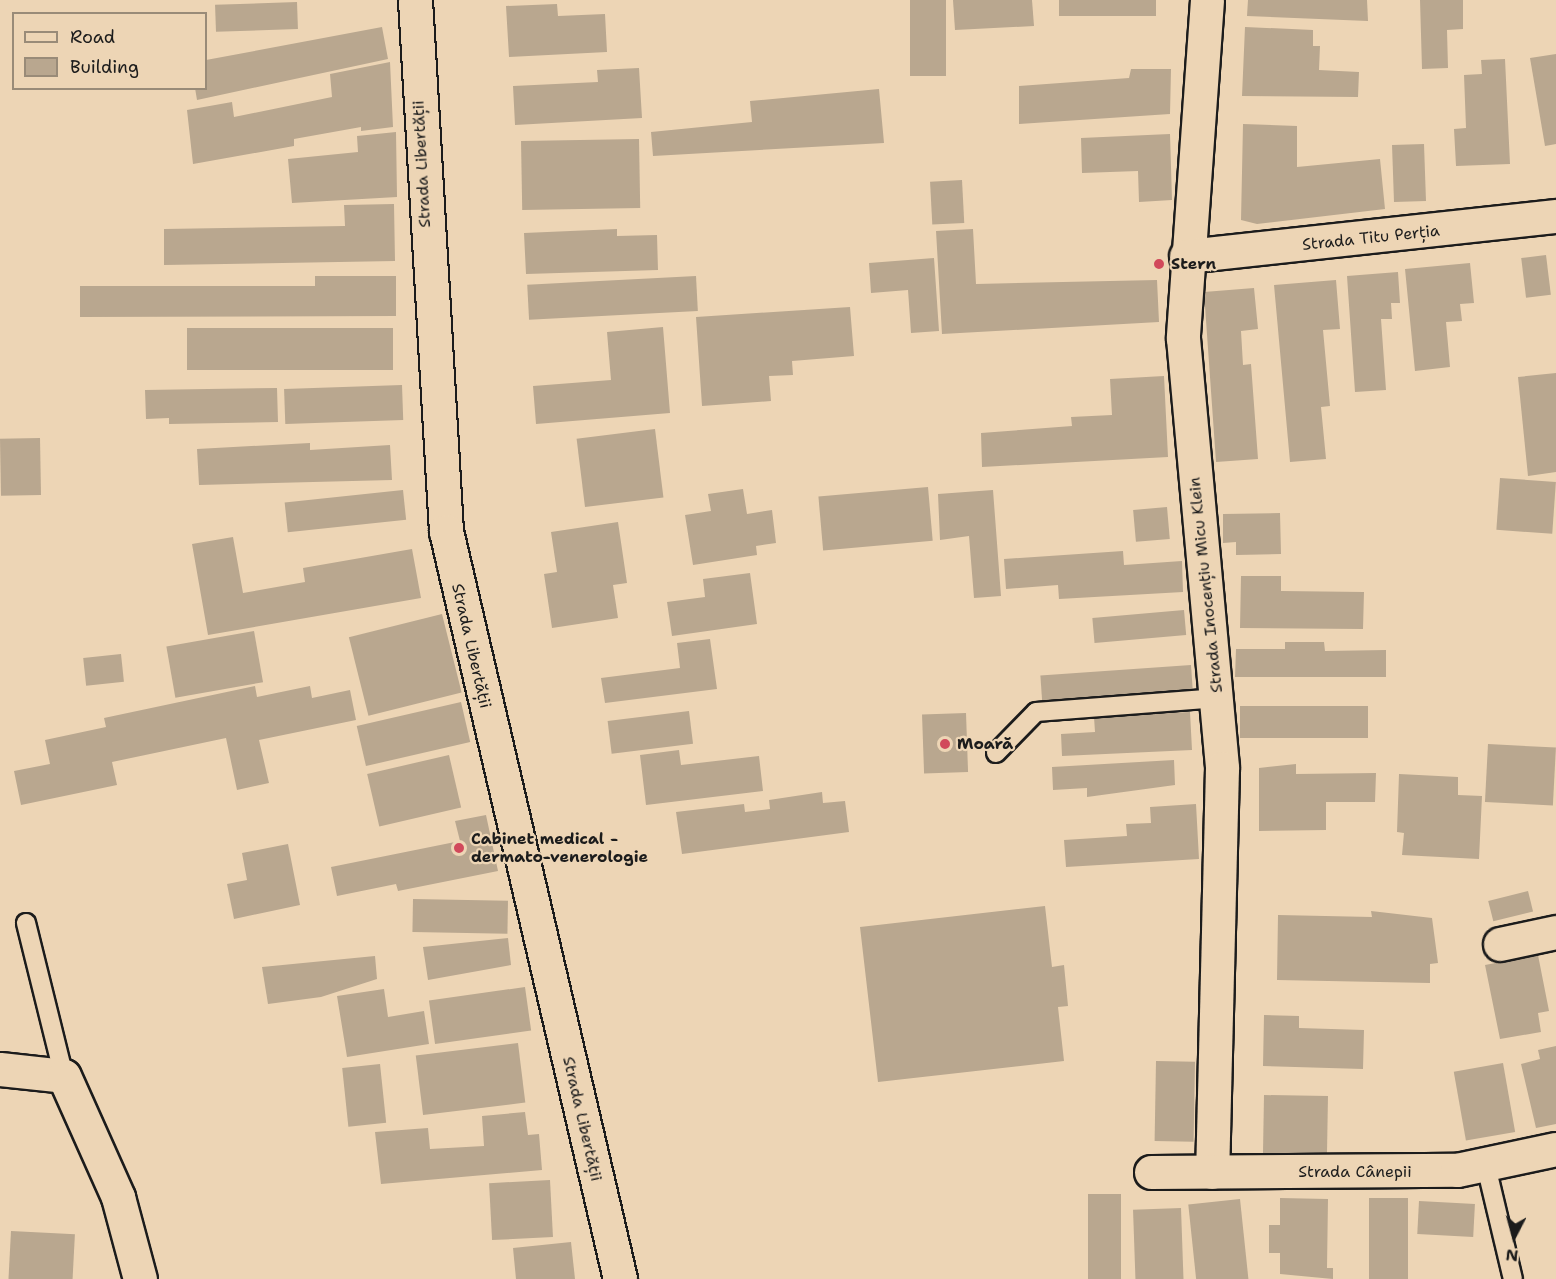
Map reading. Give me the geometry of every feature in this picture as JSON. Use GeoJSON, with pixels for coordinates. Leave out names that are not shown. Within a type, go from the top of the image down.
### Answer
{"type":"FeatureCollection","features":[{"type":"Feature","properties":{"kind":"street","name":"Strada Libertății"},"geometry":{"type":"LineString","coordinates":[[415,0],[446,531],[620,1279]]}},
{"type":"Feature","properties":{"kind":"street","name":"Strada Inocențiu Micu Klein"},"geometry":{"type":"LineString","coordinates":[[1207,0],[1186,256],[1187,419],[1218,698],[1223,837],[1212,1172]]}},
{"type":"Feature","properties":{"kind":"street","name":"Strada Titu Perția"},"geometry":{"type":"LineString","coordinates":[[1186,256],[1556,216]]}},
{"type":"Feature","properties":{"kind":"street"},"geometry":{"type":"LineString","coordinates":[[1500,944],[1556,932]]}},
{"type":"Feature","properties":{"kind":"street"},"geometry":{"type":"LineString","coordinates":[[0,1069],[64,1076],[118,1197],[140,1279]]}},
{"type":"Feature","properties":{"kind":"street","name":"Strada Cânepii"},"geometry":{"type":"LineString","coordinates":[[1151,1172],[1486,1166],[1556,1149]]}},
{"type":"Feature","properties":{"kind":"lane"},"geometry":{"type":"LineString","coordinates":[[996,753],[1036,712],[1218,698]]}},
{"type":"Feature","properties":{"kind":"lane"},"geometry":{"type":"LineString","coordinates":[[26,923],[64,1076]]}},
{"type":"Feature","properties":{"kind":"lane"},"geometry":{"type":"LineString","coordinates":[[1486,1166],[1513,1279]]}},
{"type":"Feature","properties":{"kind":"building"},"geometry":{"type":"Polygon","coordinates":[[[910,0],[946,0],[946,76],[910,76],[910,0]]]}},
{"type":"Feature","properties":{"kind":"building"},"geometry":{"type":"Polygon","coordinates":[[[953,0],[1032,0],[1034,26],[955,30],[953,0]]]}},
{"type":"Feature","properties":{"kind":"building"},"geometry":{"type":"Polygon","coordinates":[[[1059,0],[1156,0],[1156,16],[1059,16],[1059,0]]]}},
{"type":"Feature","properties":{"kind":"building"},"geometry":{"type":"Polygon","coordinates":[[[1248,0],[1367,0],[1368,21],[1247,16],[1248,0]]]}},
{"type":"Feature","properties":{"kind":"building"},"geometry":{"type":"Polygon","coordinates":[[[1420,0],[1463,0],[1463,29],[1447,30],[1448,68],[1422,69],[1420,0]]]}},
{"type":"Feature","properties":{"kind":"building"},"geometry":{"type":"Polygon","coordinates":[[[297,2],[298,29],[216,32],[215,5],[297,2]]]}},
{"type":"Feature","properties":{"kind":"building"},"geometry":{"type":"Polygon","coordinates":[[[557,4],[558,16],[605,14],[607,52],[509,57],[506,6],[557,4]]]}},
{"type":"Feature","properties":{"kind":"building"},"geometry":{"type":"Polygon","coordinates":[[[382,27],[388,59],[197,100],[195,90],[207,90],[207,60],[382,27]]]}},
{"type":"Feature","properties":{"kind":"building"},"geometry":{"type":"Polygon","coordinates":[[[1245,27],[1313,30],[1313,46],[1320,46],[1319,70],[1359,72],[1358,97],[1242,96],[1245,27]]]}},
{"type":"Feature","properties":{"kind":"building"},"geometry":{"type":"Polygon","coordinates":[[[1556,54],[1556,144],[1545,146],[1530,58],[1556,54]]]}},
{"type":"Feature","properties":{"kind":"building"},"geometry":{"type":"Polygon","coordinates":[[[1505,59],[1510,164],[1456,166],[1454,129],[1466,128],[1464,75],[1482,74],[1481,60],[1505,59]]]}},
{"type":"Feature","properties":{"kind":"building"},"geometry":{"type":"Polygon","coordinates":[[[390,62],[393,127],[361,131],[361,127],[294,139],[294,146],[193,164],[187,110],[232,102],[234,117],[332,97],[330,74],[390,62]]]}},
{"type":"Feature","properties":{"kind":"building"},"geometry":{"type":"Polygon","coordinates":[[[639,68],[642,118],[515,125],[513,86],[598,82],[597,70],[639,68]]]}},
{"type":"Feature","properties":{"kind":"building"},"geometry":{"type":"Polygon","coordinates":[[[1131,69],[1171,69],[1170,114],[1019,124],[1019,86],[1129,78],[1131,69]]]}},
{"type":"Feature","properties":{"kind":"building"},"geometry":{"type":"Polygon","coordinates":[[[879,89],[884,143],[653,156],[651,132],[752,122],[750,101],[879,89]]]}},
{"type":"Feature","properties":{"kind":"building"},"geometry":{"type":"Polygon","coordinates":[[[1243,124],[1297,126],[1297,167],[1380,159],[1385,209],[1257,224],[1241,220],[1243,124]]]}},
{"type":"Feature","properties":{"kind":"building"},"geometry":{"type":"Polygon","coordinates":[[[396,132],[397,197],[292,203],[288,159],[358,152],[357,136],[396,132]]]}},
{"type":"Feature","properties":{"kind":"building"},"geometry":{"type":"Polygon","coordinates":[[[1170,134],[1172,200],[1139,202],[1138,171],[1082,173],[1081,138],[1170,134]]]}},
{"type":"Feature","properties":{"kind":"building"},"geometry":{"type":"Polygon","coordinates":[[[639,139],[640,208],[522,210],[521,141],[639,139]]]}},
{"type":"Feature","properties":{"kind":"building"},"geometry":{"type":"Polygon","coordinates":[[[1424,144],[1426,201],[1394,202],[1392,145],[1424,144]]]}},
{"type":"Feature","properties":{"kind":"building"},"geometry":{"type":"Polygon","coordinates":[[[962,180],[964,223],[932,225],[930,182],[962,180]]]}},
{"type":"Feature","properties":{"kind":"building"},"geometry":{"type":"Polygon","coordinates":[[[394,204],[395,261],[164,265],[164,229],[345,226],[344,205],[394,204]]]}},
{"type":"Feature","properties":{"kind":"building"},"geometry":{"type":"Polygon","coordinates":[[[617,229],[617,236],[657,235],[658,270],[526,274],[524,233],[617,229]]]}},
{"type":"Feature","properties":{"kind":"building"},"geometry":{"type":"Polygon","coordinates":[[[973,229],[976,284],[1157,280],[1159,322],[942,334],[936,231],[973,229]]]}},
{"type":"Feature","properties":{"kind":"building"},"geometry":{"type":"Polygon","coordinates":[[[1546,255],[1551,295],[1526,298],[1521,258],[1546,255]]]}},
{"type":"Feature","properties":{"kind":"building"},"geometry":{"type":"Polygon","coordinates":[[[934,258],[939,331],[911,333],[908,290],[871,293],[869,263],[934,258]]]}},
{"type":"Feature","properties":{"kind":"building"},"geometry":{"type":"Polygon","coordinates":[[[1470,263],[1474,303],[1460,304],[1462,321],[1446,322],[1450,367],[1415,371],[1405,269],[1470,263]]]}},
{"type":"Feature","properties":{"kind":"building"},"geometry":{"type":"Polygon","coordinates":[[[1398,272],[1400,303],[1391,303],[1392,319],[1381,319],[1386,390],[1355,392],[1347,276],[1398,272]]]}},
{"type":"Feature","properties":{"kind":"building"},"geometry":{"type":"Polygon","coordinates":[[[315,276],[396,276],[396,316],[80,317],[80,286],[315,286],[315,276]]]}},
{"type":"Feature","properties":{"kind":"building"},"geometry":{"type":"Polygon","coordinates":[[[696,276],[698,311],[529,320],[527,285],[696,276]]]}},
{"type":"Feature","properties":{"kind":"building"},"geometry":{"type":"Polygon","coordinates":[[[1336,280],[1340,329],[1323,330],[1330,406],[1321,407],[1326,459],[1290,462],[1274,285],[1336,280]]]}},
{"type":"Feature","properties":{"kind":"building"},"geometry":{"type":"Polygon","coordinates":[[[1254,288],[1258,329],[1241,331],[1243,365],[1251,364],[1258,459],[1216,462],[1204,292],[1254,288]]]}},
{"type":"Feature","properties":{"kind":"building"},"geometry":{"type":"Polygon","coordinates":[[[850,307],[854,356],[792,361],[793,375],[769,376],[771,401],[702,406],[696,317],[850,307]]]}},
{"type":"Feature","properties":{"kind":"building"},"geometry":{"type":"Polygon","coordinates":[[[663,327],[670,413],[536,424],[533,386],[611,380],[607,332],[663,327]]]}},
{"type":"Feature","properties":{"kind":"building"},"geometry":{"type":"Polygon","coordinates":[[[187,328],[393,328],[393,370],[187,370],[187,328]]]}},
{"type":"Feature","properties":{"kind":"building"},"geometry":{"type":"Polygon","coordinates":[[[1556,373],[1556,472],[1528,476],[1518,377],[1556,373]]]}},
{"type":"Feature","properties":{"kind":"building"},"geometry":{"type":"Polygon","coordinates":[[[1164,376],[1168,457],[982,467],[981,433],[1072,426],[1071,417],[1112,415],[1110,379],[1164,376]]]}},
{"type":"Feature","properties":{"kind":"building"},"geometry":{"type":"Polygon","coordinates":[[[402,385],[403,420],[285,424],[284,389],[402,385]]]}},
{"type":"Feature","properties":{"kind":"building"},"geometry":{"type":"Polygon","coordinates":[[[277,388],[278,422],[169,424],[169,418],[146,419],[145,390],[277,388]]]}},
{"type":"Feature","properties":{"kind":"building"},"geometry":{"type":"Polygon","coordinates":[[[655,429],[663,497],[585,507],[577,439],[655,429]]]}},
{"type":"Feature","properties":{"kind":"building"},"geometry":{"type":"Polygon","coordinates":[[[40,438],[41,495],[1,496],[0,439],[40,438]]]}},
{"type":"Feature","properties":{"kind":"building"},"geometry":{"type":"Polygon","coordinates":[[[310,443],[310,450],[390,445],[392,480],[199,485],[197,449],[310,443]]]}},
{"type":"Feature","properties":{"kind":"building"},"geometry":{"type":"Polygon","coordinates":[[[1500,478],[1556,482],[1552,534],[1496,530],[1500,478]]]}},
{"type":"Feature","properties":{"kind":"building"},"geometry":{"type":"Polygon","coordinates":[[[928,487],[933,541],[823,550],[818,497],[928,487]]]}},
{"type":"Feature","properties":{"kind":"building"},"geometry":{"type":"Polygon","coordinates":[[[743,489],[747,514],[772,510],[776,543],[756,546],[757,555],[693,565],[685,515],[711,511],[708,494],[743,489]]]}},
{"type":"Feature","properties":{"kind":"building"},"geometry":{"type":"Polygon","coordinates":[[[403,490],[406,520],[288,532],[285,502],[403,490]]]}},
{"type":"Feature","properties":{"kind":"building"},"geometry":{"type":"Polygon","coordinates":[[[993,490],[1001,596],[974,598],[969,536],[940,540],[938,494],[993,490]]]}},
{"type":"Feature","properties":{"kind":"building"},"geometry":{"type":"Polygon","coordinates":[[[1167,507],[1170,539],[1136,542],[1133,510],[1167,507]]]}},
{"type":"Feature","properties":{"kind":"building"},"geometry":{"type":"Polygon","coordinates":[[[1280,513],[1281,554],[1236,555],[1236,542],[1223,543],[1223,514],[1280,513]]]}},
{"type":"Feature","properties":{"kind":"building"},"geometry":{"type":"Polygon","coordinates":[[[618,522],[627,583],[613,585],[618,618],[552,628],[544,574],[557,572],[551,532],[618,522]]]}},
{"type":"Feature","properties":{"kind":"building"},"geometry":{"type":"Polygon","coordinates":[[[233,537],[243,593],[305,582],[303,568],[412,549],[421,598],[208,635],[192,544],[233,537]]]}},
{"type":"Feature","properties":{"kind":"building"},"geometry":{"type":"Polygon","coordinates":[[[1123,551],[1124,565],[1182,561],[1183,592],[1059,599],[1058,585],[1006,589],[1004,559],[1123,551]]]}},
{"type":"Feature","properties":{"kind":"building"},"geometry":{"type":"Polygon","coordinates":[[[750,573],[757,624],[672,636],[667,602],[705,597],[703,579],[750,573]]]}},
{"type":"Feature","properties":{"kind":"building"},"geometry":{"type":"Polygon","coordinates":[[[1241,576],[1281,576],[1281,591],[1364,592],[1363,629],[1240,628],[1241,576]]]}},
{"type":"Feature","properties":{"kind":"building"},"geometry":{"type":"Polygon","coordinates":[[[1184,610],[1186,635],[1095,643],[1092,618],[1184,610]]]}},
{"type":"Feature","properties":{"kind":"building"},"geometry":{"type":"Polygon","coordinates":[[[442,614],[462,693],[368,716],[349,637],[442,614]]]}},
{"type":"Feature","properties":{"kind":"building"},"geometry":{"type":"Polygon","coordinates":[[[254,631],[263,682],[175,698],[166,646],[254,631]]]}},
{"type":"Feature","properties":{"kind":"building"},"geometry":{"type":"Polygon","coordinates":[[[710,639],[717,689],[605,703],[601,678],[680,668],[677,643],[710,639]]]}},
{"type":"Feature","properties":{"kind":"building"},"geometry":{"type":"Polygon","coordinates":[[[1285,642],[1324,642],[1325,651],[1386,650],[1386,677],[1235,677],[1236,649],[1285,649],[1285,642]]]}},
{"type":"Feature","properties":{"kind":"building"},"geometry":{"type":"Polygon","coordinates":[[[121,654],[124,682],[86,686],[83,658],[121,654]]]}},
{"type":"Feature","properties":{"kind":"building"},"geometry":{"type":"Polygon","coordinates":[[[1191,665],[1193,694],[1042,704],[1040,676],[1191,665]]]}},
{"type":"Feature","properties":{"kind":"building"},"geometry":{"type":"Polygon","coordinates":[[[255,686],[257,697],[310,686],[312,698],[350,690],[356,720],[259,740],[269,783],[237,790],[226,738],[112,762],[117,785],[21,805],[14,771],[50,764],[45,740],[106,727],[104,718],[255,686]]]}},
{"type":"Feature","properties":{"kind":"building"},"geometry":{"type":"Polygon","coordinates":[[[461,702],[470,742],[366,766],[357,726],[461,702]]]}},
{"type":"Feature","properties":{"kind":"building"},"geometry":{"type":"Polygon","coordinates":[[[1240,706],[1368,706],[1368,738],[1240,738],[1240,706]]]}},
{"type":"Feature","properties":{"kind":"building"},"geometry":{"type":"Polygon","coordinates":[[[689,711],[693,744],[612,754],[608,721],[689,711]]]}},
{"type":"Feature","properties":{"kind":"building"},"geometry":{"type":"Polygon","coordinates":[[[1190,712],[1192,750],[1062,756],[1061,734],[1095,732],[1094,717],[1190,712]]]}},
{"type":"Feature","properties":{"kind":"building","name":"Moară"},"geometry":{"type":"Polygon","coordinates":[[[966,713],[968,772],[924,773],[922,715],[966,713]]]}},
{"type":"Feature","properties":{"kind":"building"},"geometry":{"type":"Polygon","coordinates":[[[1488,744],[1556,748],[1553,805],[1485,802],[1488,744]]]}},
{"type":"Feature","properties":{"kind":"building"},"geometry":{"type":"Polygon","coordinates":[[[679,750],[681,765],[759,756],[763,791],[646,805],[640,755],[679,750]]]}},
{"type":"Feature","properties":{"kind":"building"},"geometry":{"type":"Polygon","coordinates":[[[449,755],[461,808],[379,827],[367,774],[449,755]]]}},
{"type":"Feature","properties":{"kind":"building"},"geometry":{"type":"Polygon","coordinates":[[[1174,760],[1175,785],[1087,797],[1087,788],[1053,790],[1052,767],[1174,760]]]}},
{"type":"Feature","properties":{"kind":"building"},"geometry":{"type":"Polygon","coordinates":[[[1296,764],[1296,774],[1376,773],[1375,802],[1326,802],[1326,830],[1259,831],[1259,768],[1296,764]]]}},
{"type":"Feature","properties":{"kind":"building"},"geometry":{"type":"Polygon","coordinates":[[[1399,774],[1458,777],[1458,795],[1482,796],[1479,859],[1402,855],[1404,833],[1397,832],[1399,774]]]}},
{"type":"Feature","properties":{"kind":"building"},"geometry":{"type":"Polygon","coordinates":[[[822,792],[823,803],[845,801],[849,832],[682,854],[676,812],[744,804],[745,812],[770,809],[769,800],[822,792]]]}},
{"type":"Feature","properties":{"kind":"building"},"geometry":{"type":"Polygon","coordinates":[[[1196,804],[1199,859],[1066,867],[1064,840],[1127,836],[1126,824],[1151,823],[1150,807],[1196,804]]]}},
{"type":"Feature","properties":{"kind":"building","name":"Cabinet medical - dermato-venerologie"},"geometry":{"type":"Polygon","coordinates":[[[486,815],[498,871],[398,891],[396,884],[337,896],[331,867],[460,841],[455,821],[486,815]]]}},
{"type":"Feature","properties":{"kind":"building"},"geometry":{"type":"Polygon","coordinates":[[[288,844],[300,905],[234,919],[227,884],[247,880],[242,853],[288,844]]]}},
{"type":"Feature","properties":{"kind":"building"},"geometry":{"type":"Polygon","coordinates":[[[1528,891],[1533,911],[1493,921],[1488,901],[1528,891]]]}},
{"type":"Feature","properties":{"kind":"building"},"geometry":{"type":"Polygon","coordinates":[[[413,899],[508,901],[507,934],[412,932],[413,899]]]}},
{"type":"Feature","properties":{"kind":"building"},"geometry":{"type":"Polygon","coordinates":[[[1045,906],[1052,967],[1064,965],[1068,1006],[1058,1007],[1064,1061],[878,1082],[860,927],[1045,906]]]}},
{"type":"Feature","properties":{"kind":"building"},"geometry":{"type":"Polygon","coordinates":[[[1371,911],[1432,918],[1438,963],[1430,964],[1430,983],[1277,980],[1278,915],[1372,917],[1371,911]]]}},
{"type":"Feature","properties":{"kind":"building"},"geometry":{"type":"Polygon","coordinates":[[[508,938],[511,965],[428,980],[423,947],[508,938]]]}},
{"type":"Feature","properties":{"kind":"building"},"geometry":{"type":"Polygon","coordinates":[[[1538,955],[1549,1011],[1538,1013],[1541,1032],[1500,1039],[1485,965],[1538,955]]]}},
{"type":"Feature","properties":{"kind":"building"},"geometry":{"type":"Polygon","coordinates":[[[375,956],[377,979],[321,997],[268,1004],[262,967],[375,956]]]}},
{"type":"Feature","properties":{"kind":"building"},"geometry":{"type":"Polygon","coordinates":[[[525,987],[531,1031],[435,1044],[429,1000],[525,987]]]}},
{"type":"Feature","properties":{"kind":"building"},"geometry":{"type":"Polygon","coordinates":[[[384,989],[388,1017],[424,1011],[429,1044],[347,1057],[337,996],[384,989]]]}},
{"type":"Feature","properties":{"kind":"building"},"geometry":{"type":"Polygon","coordinates":[[[1264,1015],[1299,1016],[1299,1028],[1364,1030],[1363,1069],[1263,1066],[1264,1015]]]}},
{"type":"Feature","properties":{"kind":"building"},"geometry":{"type":"Polygon","coordinates":[[[518,1043],[525,1103],[423,1115],[416,1056],[518,1043]]]}},
{"type":"Feature","properties":{"kind":"building"},"geometry":{"type":"Polygon","coordinates":[[[1556,1046],[1556,1124],[1536,1128],[1521,1064],[1540,1059],[1538,1050],[1556,1046]]]}},
{"type":"Feature","properties":{"kind":"building"},"geometry":{"type":"Polygon","coordinates":[[[1156,1061],[1195,1062],[1194,1142],[1155,1141],[1156,1061]]]}},
{"type":"Feature","properties":{"kind":"building"},"geometry":{"type":"Polygon","coordinates":[[[1503,1063],[1515,1132],[1466,1141],[1454,1072],[1503,1063]]]}},
{"type":"Feature","properties":{"kind":"building"},"geometry":{"type":"Polygon","coordinates":[[[380,1064],[386,1123],[348,1127],[342,1068],[380,1064]]]}},
{"type":"Feature","properties":{"kind":"building"},"geometry":{"type":"Polygon","coordinates":[[[1264,1095],[1328,1096],[1327,1154],[1263,1153],[1264,1095]]]}},
{"type":"Feature","properties":{"kind":"building"},"geometry":{"type":"Polygon","coordinates":[[[525,1112],[528,1135],[539,1134],[542,1170],[381,1184],[375,1132],[428,1128],[430,1149],[484,1146],[482,1116],[525,1112]]]}},
{"type":"Feature","properties":{"kind":"building"},"geometry":{"type":"Polygon","coordinates":[[[550,1180],[553,1237],[492,1240],[489,1183],[550,1180]]]}},
{"type":"Feature","properties":{"kind":"building"},"geometry":{"type":"Polygon","coordinates":[[[1088,1194],[1121,1194],[1121,1279],[1088,1279],[1088,1194]]]}},
{"type":"Feature","properties":{"kind":"building"},"geometry":{"type":"Polygon","coordinates":[[[1280,1198],[1328,1199],[1327,1268],[1333,1268],[1333,1279],[1280,1274],[1280,1253],[1269,1253],[1269,1225],[1280,1225],[1280,1198]]]}},
{"type":"Feature","properties":{"kind":"building"},"geometry":{"type":"Polygon","coordinates":[[[1369,1198],[1408,1198],[1408,1279],[1369,1279],[1369,1198]]]}},
{"type":"Feature","properties":{"kind":"building"},"geometry":{"type":"Polygon","coordinates":[[[1240,1199],[1248,1279],[1196,1279],[1188,1204],[1240,1199]]]}},
{"type":"Feature","properties":{"kind":"building"},"geometry":{"type":"Polygon","coordinates":[[[1419,1201],[1475,1204],[1473,1237],[1417,1234],[1419,1201]]]}},
{"type":"Feature","properties":{"kind":"building"},"geometry":{"type":"Polygon","coordinates":[[[1181,1208],[1183,1279],[1135,1279],[1133,1210],[1181,1208]]]}},
{"type":"Feature","properties":{"kind":"building"},"geometry":{"type":"Polygon","coordinates":[[[11,1231],[75,1234],[73,1279],[8,1279],[11,1231]]]}},
{"type":"Feature","properties":{"kind":"building"},"geometry":{"type":"Polygon","coordinates":[[[571,1242],[575,1279],[516,1279],[513,1248],[571,1242]]]}},
{"type":"Feature","properties":{"kind":"place","name":"Stern"},"geometry":{"type":"Point","coordinates":[1159,264]}},
{"type":"Feature","properties":{"kind":"place","name":"Moară"},"geometry":{"type":"Point","coordinates":[945,744]}},
{"type":"Feature","properties":{"kind":"place","name":"Cabinet medical - dermato-venerologie"},"geometry":{"type":"Point","coordinates":[459,848]}}]}
